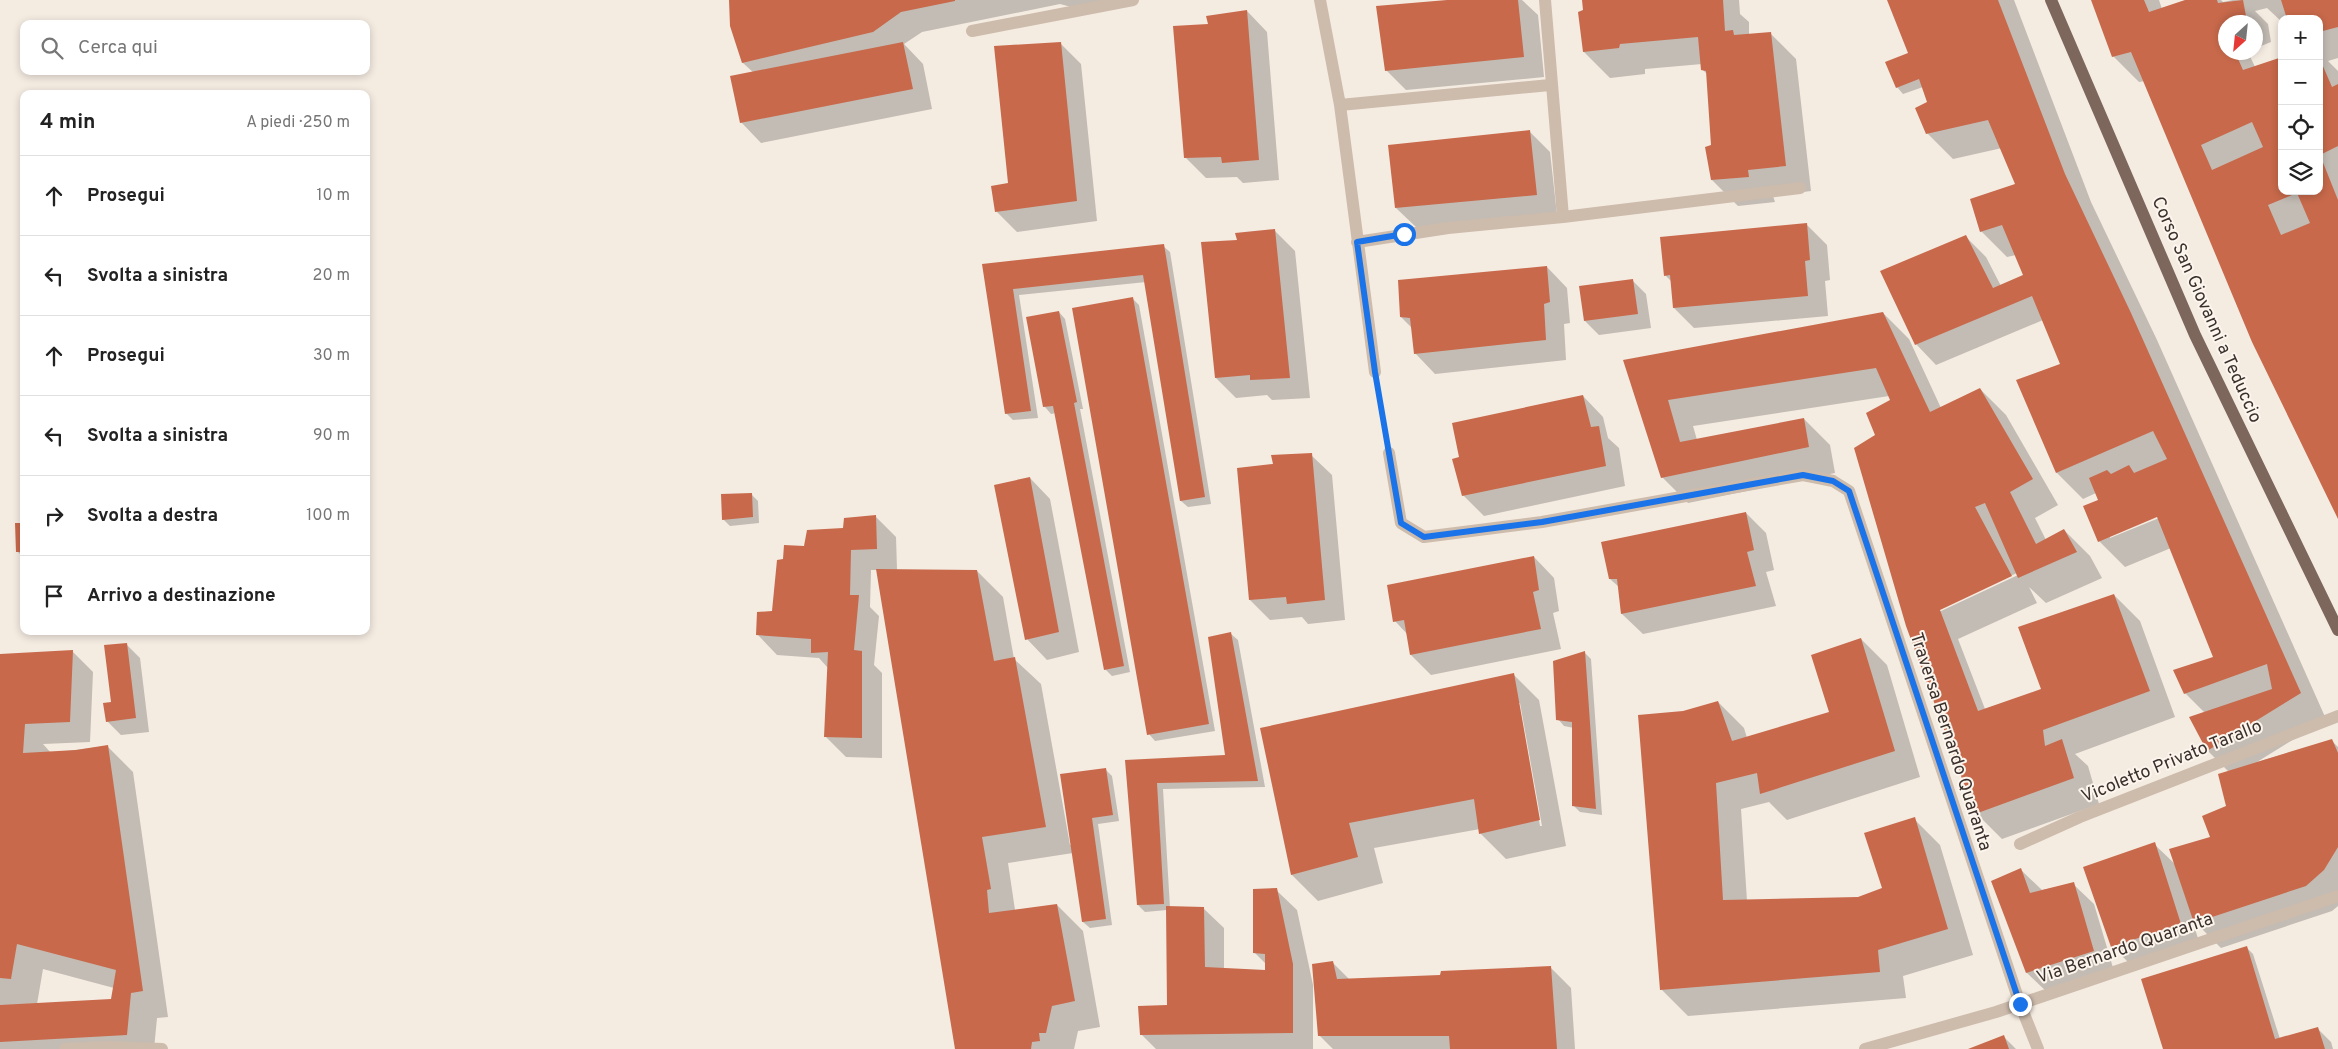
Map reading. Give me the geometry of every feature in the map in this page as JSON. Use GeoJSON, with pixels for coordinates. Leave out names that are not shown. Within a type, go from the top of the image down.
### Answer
{"type":"FeatureCollection","features":[{"type":"Feature","properties":{"kind":"main road","name":"Corso San Giovanni a Teduccio"},"geometry":{"type":"LineString","coordinates":[[2051,0],[2195,335],[2338,630]]}},
{"type":"Feature","properties":{"kind":"street"},"geometry":{"type":"LineString","coordinates":[[972,31],[1133,0]]}},
{"type":"Feature","properties":{"kind":"street"},"geometry":{"type":"LineString","coordinates":[[1320,0],[1340,104],[1375,372]]}},
{"type":"Feature","properties":{"kind":"street"},"geometry":{"type":"LineString","coordinates":[[1545,0],[1550,85],[1563,216]]}},
{"type":"Feature","properties":{"kind":"street"},"geometry":{"type":"LineString","coordinates":[[1340,104],[1550,85]]}},
{"type":"Feature","properties":{"kind":"street"},"geometry":{"type":"LineString","coordinates":[[1357,242],[1448,228],[1800,188]]}},
{"type":"Feature","properties":{"kind":"street","name":"Traversa Bernardo Quaranta"},"geometry":{"type":"LineString","coordinates":[[1389,453],[1401,523],[1424,537],[1542,522],[1803,475],[1833,481],[1849,491],[2020,1004],[2038,1049]]}},
{"type":"Feature","properties":{"kind":"street","name":"Vicoletto Privato Tarallo"},"geometry":{"type":"LineString","coordinates":[[2020,844],[2080,817],[2338,716]]}},
{"type":"Feature","properties":{"kind":"street","name":"Via Bernardo Quaranta"},"geometry":{"type":"LineString","coordinates":[[1865,1049],[2020,1004],[2338,896]]}},
{"type":"Feature","properties":{"kind":"street"},"geometry":{"type":"LineString","coordinates":[[65,1049],[108,1047],[162,1049]]}},
{"type":"Feature","properties":{"kind":"path"},"geometry":{"type":"LineString","coordinates":[[1375,372],[1389,453]]}},
{"type":"Feature","properties":{"kind":"building"},"geometry":{"type":"Polygon","coordinates":[[[729,0],[955,1],[901,12],[873,32],[742,63],[730,26],[729,0]]]}},
{"type":"Feature","properties":{"kind":"building"},"geometry":{"type":"Polygon","coordinates":[[[1447,0],[1518,0],[1524,57],[1385,71],[1376,6],[1447,0]]]}},
{"type":"Feature","properties":{"kind":"building"},"geometry":{"type":"Polygon","coordinates":[[[1582,0],[1723,0],[1725,31],[1733,30],[1734,35],[1771,32],[1786,166],[1748,170],[1749,177],[1711,180],[1705,147],[1711,145],[1706,71],[1701,70],[1698,37],[1620,44],[1619,48],[1583,52],[1578,12],[1583,10],[1582,0]]]}},
{"type":"Feature","properties":{"kind":"building"},"geometry":{"type":"Polygon","coordinates":[[[1887,0],[1998,0],[2065,174],[2131,313],[2301,693],[2207,751],[2189,717],[2272,689],[2267,664],[2184,694],[2173,670],[2213,657],[2157,517],[2098,542],[2083,506],[2098,500],[2089,478],[2107,470],[2111,474],[2129,465],[2134,473],[2167,459],[2153,431],[2056,473],[2016,380],[2060,364],[2032,296],[1915,345],[1880,271],[1966,235],[1993,288],[2023,275],[2002,225],[1980,232],[1970,199],[2015,184],[1988,120],[1926,134],[1915,108],[1927,102],[1919,79],[1896,88],[1885,62],[1908,53],[1887,0]]]}},
{"type":"Feature","properties":{"kind":"building"},"geometry":{"type":"Polygon","coordinates":[[[2091,0],[2144,0],[2149,12],[2185,0],[2217,0],[2218,3],[2243,0],[2246,15],[2218,15],[2218,60],[2239,60],[2243,70],[2278,58],[2278,195],[2292,195],[2268,205],[2281,235],[2310,223],[2298,195],[2323,195],[2323,162],[2338,200],[2338,519],[2252,342],[2131,52],[2112,57],[2091,0]],[[2252,122],[2201,145],[2212,170],[2263,147],[2252,122]]]}},
{"type":"Feature","properties":{"kind":"building"},"geometry":{"type":"Polygon","coordinates":[[[2281,0],[2338,0],[2338,27],[2323,31],[2323,15],[2286,15],[2281,0]]]}},
{"type":"Feature","properties":{"kind":"building"},"geometry":{"type":"Polygon","coordinates":[[[1247,10],[1259,160],[1222,163],[1221,157],[1184,158],[1173,26],[1208,24],[1206,16],[1247,10]]]}},
{"type":"Feature","properties":{"kind":"building"},"geometry":{"type":"Polygon","coordinates":[[[903,42],[913,89],[740,123],[730,76],[903,42]]]}},
{"type":"Feature","properties":{"kind":"building"},"geometry":{"type":"Polygon","coordinates":[[[1061,42],[1077,201],[995,212],[991,186],[1008,183],[994,46],[1061,42]]]}},
{"type":"Feature","properties":{"kind":"building"},"geometry":{"type":"Polygon","coordinates":[[[2323,66],[2332,87],[2338,84],[2338,146],[2323,154],[2323,66]]]}},
{"type":"Feature","properties":{"kind":"building"},"geometry":{"type":"Polygon","coordinates":[[[1530,130],[1537,195],[1395,208],[1388,145],[1530,130]]]}},
{"type":"Feature","properties":{"kind":"building"},"geometry":{"type":"Polygon","coordinates":[[[1807,223],[1810,260],[1805,261],[1808,296],[1673,308],[1670,275],[1664,276],[1660,237],[1807,223]]]}},
{"type":"Feature","properties":{"kind":"building"},"geometry":{"type":"Polygon","coordinates":[[[1275,229],[1290,378],[1250,380],[1250,375],[1215,378],[1201,242],[1237,240],[1235,233],[1275,229]]]}},
{"type":"Feature","properties":{"kind":"building"},"geometry":{"type":"Polygon","coordinates":[[[1164,244],[1205,497],[1180,501],[1143,275],[1013,289],[1031,411],[1005,414],[982,264],[1164,244]]]}},
{"type":"Feature","properties":{"kind":"building"},"geometry":{"type":"Polygon","coordinates":[[[1547,266],[1550,302],[1544,304],[1546,340],[1414,354],[1410,318],[1400,317],[1398,280],[1547,266]]]}},
{"type":"Feature","properties":{"kind":"building"},"geometry":{"type":"Polygon","coordinates":[[[1633,279],[1638,314],[1584,321],[1579,286],[1633,279]]]}},
{"type":"Feature","properties":{"kind":"building"},"geometry":{"type":"Polygon","coordinates":[[[1133,297],[1209,724],[1147,735],[1072,308],[1133,297]]]}},
{"type":"Feature","properties":{"kind":"building"},"geometry":{"type":"Polygon","coordinates":[[[1059,311],[1077,402],[1074,403],[1124,666],[1104,670],[1053,406],[1043,407],[1026,317],[1059,311]]]}},
{"type":"Feature","properties":{"kind":"building"},"geometry":{"type":"Polygon","coordinates":[[[1883,312],[1930,412],[1980,388],[2033,479],[2010,492],[2036,544],[2064,529],[2077,552],[2018,578],[1985,503],[1975,507],[2012,576],[1940,610],[1978,711],[2041,689],[2018,627],[2114,594],[2150,691],[2043,730],[2045,746],[2062,739],[2074,778],[1975,814],[1906,626],[1854,448],[1875,435],[1866,413],[1890,400],[1876,368],[1668,400],[1680,442],[1804,418],[1809,447],[1661,478],[1623,360],[1883,312]]]}},
{"type":"Feature","properties":{"kind":"building"},"geometry":{"type":"Polygon","coordinates":[[[1583,395],[1591,427],[1599,426],[1606,466],[1462,496],[1452,459],[1459,457],[1452,423],[1583,395]]]}},
{"type":"Feature","properties":{"kind":"building"},"geometry":{"type":"Polygon","coordinates":[[[1312,453],[1325,600],[1287,604],[1286,597],[1249,600],[1237,468],[1273,464],[1271,455],[1312,453]]]}},
{"type":"Feature","properties":{"kind":"building"},"geometry":{"type":"Polygon","coordinates":[[[1030,477],[1059,632],[1025,640],[994,485],[1030,477]]]}},
{"type":"Feature","properties":{"kind":"building"},"geometry":{"type":"Polygon","coordinates":[[[752,493],[753,517],[722,520],[721,494],[752,493]]]}},
{"type":"Feature","properties":{"kind":"building"},"geometry":{"type":"Polygon","coordinates":[[[1746,512],[1754,550],[1747,552],[1756,586],[1621,614],[1617,579],[1609,579],[1601,542],[1746,512]]]}},
{"type":"Feature","properties":{"kind":"building"},"geometry":{"type":"Polygon","coordinates":[[[876,515],[877,549],[851,550],[850,595],[859,595],[854,650],[862,651],[862,738],[824,737],[828,652],[811,653],[811,639],[756,635],[757,612],[772,611],[777,560],[783,559],[784,545],[804,546],[807,530],[843,528],[844,518],[876,515]]]}},
{"type":"Feature","properties":{"kind":"building"},"geometry":{"type":"Polygon","coordinates":[[[15,523],[20,523],[20,552],[16,552],[15,523]]]}},
{"type":"Feature","properties":{"kind":"building"},"geometry":{"type":"Polygon","coordinates":[[[1534,556],[1539,590],[1533,592],[1541,629],[1410,655],[1404,620],[1393,622],[1387,585],[1534,556]]]}},
{"type":"Feature","properties":{"kind":"building"},"geometry":{"type":"Polygon","coordinates":[[[876,569],[977,570],[994,661],[1015,657],[1046,827],[982,837],[991,889],[987,890],[989,913],[1057,904],[1075,1001],[1052,1006],[1046,1033],[1039,1033],[1040,1041],[1032,1042],[1031,1049],[955,1049],[876,569]]]}},
{"type":"Feature","properties":{"kind":"building"},"geometry":{"type":"Polygon","coordinates":[[[1231,632],[1258,781],[1157,783],[1164,904],[1137,905],[1125,760],[1225,755],[1208,637],[1231,632]]]}},
{"type":"Feature","properties":{"kind":"building"},"geometry":{"type":"Polygon","coordinates":[[[1861,638],[1895,751],[1760,794],[1757,773],[1716,783],[1723,900],[1858,897],[1882,888],[1864,833],[1915,817],[1948,929],[1878,950],[1880,972],[1660,990],[1638,715],[1683,711],[1718,701],[1732,741],[1829,712],[1811,655],[1861,638]]]}},
{"type":"Feature","properties":{"kind":"building"},"geometry":{"type":"Polygon","coordinates":[[[127,643],[136,718],[106,722],[103,703],[111,702],[104,645],[127,643]]]}},
{"type":"Feature","properties":{"kind":"building"},"geometry":{"type":"Polygon","coordinates":[[[73,650],[70,722],[25,724],[23,753],[76,750],[108,745],[143,991],[131,993],[127,1035],[0,1042],[0,1005],[111,999],[116,970],[17,944],[11,979],[0,978],[0,654],[73,650]]]}},
{"type":"Feature","properties":{"kind":"building"},"geometry":{"type":"Polygon","coordinates":[[[1585,651],[1596,809],[1572,806],[1572,722],[1556,720],[1553,661],[1585,651]]]}},
{"type":"Feature","properties":{"kind":"building"},"geometry":{"type":"Polygon","coordinates":[[[1514,673],[1540,820],[1479,834],[1474,799],[1349,823],[1358,857],[1291,875],[1260,728],[1514,673]]]}},
{"type":"Feature","properties":{"kind":"building"},"geometry":{"type":"Polygon","coordinates":[[[2332,739],[2338,753],[2338,847],[2324,870],[2306,886],[2194,923],[2169,849],[2210,837],[2202,816],[2226,806],[2218,774],[2332,739]]]}},
{"type":"Feature","properties":{"kind":"building"},"geometry":{"type":"Polygon","coordinates":[[[1106,768],[1113,815],[1092,818],[1106,919],[1082,922],[1060,774],[1106,768]]]}},
{"type":"Feature","properties":{"kind":"building"},"geometry":{"type":"Polygon","coordinates":[[[2155,842],[2181,924],[2111,947],[2083,867],[2155,842]]]}},
{"type":"Feature","properties":{"kind":"building"},"geometry":{"type":"Polygon","coordinates":[[[2021,868],[2030,893],[2074,882],[2094,951],[2026,973],[1991,881],[2021,868]]]}},
{"type":"Feature","properties":{"kind":"building"},"geometry":{"type":"Polygon","coordinates":[[[1277,888],[1293,964],[1293,1033],[1140,1035],[1138,1006],[1167,1005],[1166,906],[1204,907],[1205,967],[1265,970],[1265,954],[1253,953],[1253,889],[1277,888]]]}},
{"type":"Feature","properties":{"kind":"building"},"geometry":{"type":"Polygon","coordinates":[[[2247,946],[2275,1039],[2318,1027],[2325,1049],[2163,1049],[2141,979],[2247,946]]]}},
{"type":"Feature","properties":{"kind":"building"},"geometry":{"type":"Polygon","coordinates":[[[1333,961],[1337,979],[1440,975],[1441,971],[1551,966],[1557,1049],[1450,1049],[1449,1036],[1318,1036],[1312,964],[1333,961]]]}},
{"type":"Feature","properties":{"kind":"building"},"geometry":{"type":"Polygon","coordinates":[[[2004,1035],[2009,1049],[1968,1049],[2004,1035]]]}},
{"type":"Feature","properties":{"kind":"route"},"geometry":{"type":"LineString","coordinates":[[1404,234],[1357,242],[1375,372],[1401,523],[1424,537],[1542,522],[1803,475],[1833,481],[1849,491],[2020,1004]]}}]}
